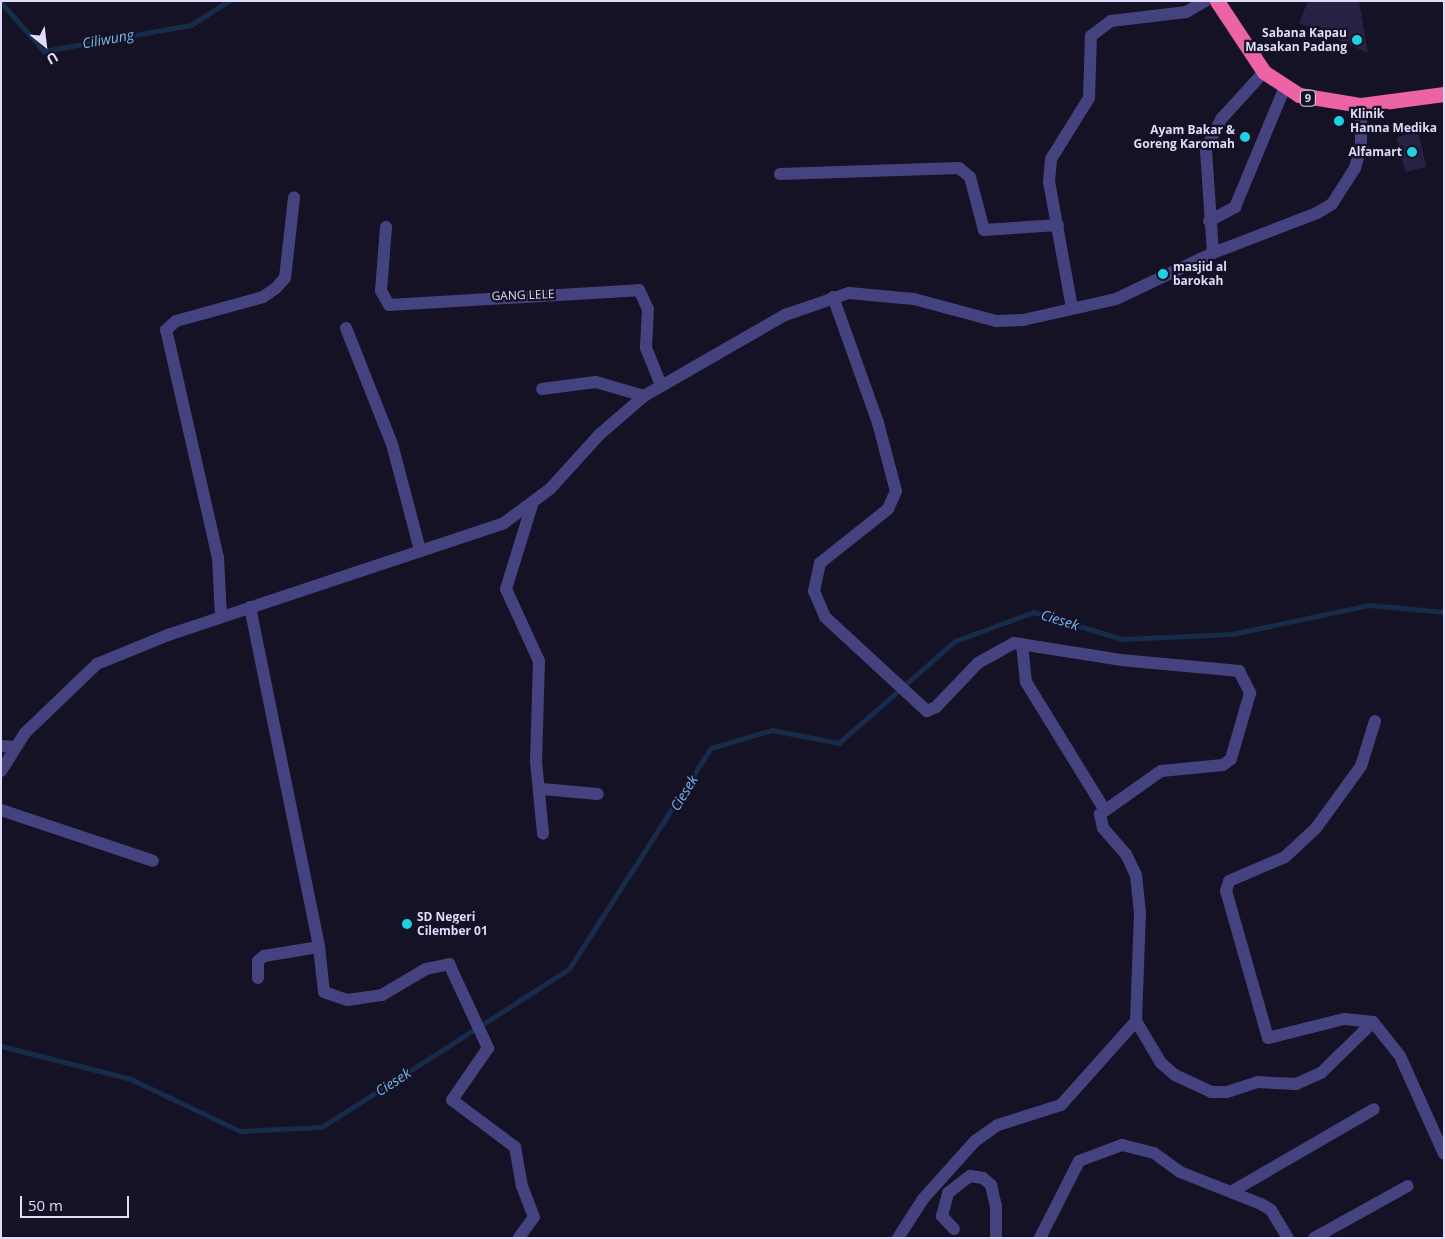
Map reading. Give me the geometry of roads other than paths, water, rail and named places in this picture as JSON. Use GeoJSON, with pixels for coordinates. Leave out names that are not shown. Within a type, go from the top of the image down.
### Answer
{"type":"FeatureCollection","features":[{"type":"Feature","properties":{"kind":"highway","name":"9"},"geometry":{"type":"LineString","coordinates":[[1217,1],[1264,72],[1285,87],[1313,100],[1361,105],[1444,94]]}},
{"type":"Feature","properties":{"kind":"street"},"geometry":{"type":"LineString","coordinates":[[1072,308],[1049,182],[1051,159],[1089,98],[1091,36],[1111,22],[1186,12],[1205,1]]}},
{"type":"Feature","properties":{"kind":"street"},"geometry":{"type":"LineString","coordinates":[[1213,253],[1209,221],[1206,149],[1222,118],[1264,72]]}},
{"type":"Feature","properties":{"kind":"street"},"geometry":{"type":"LineString","coordinates":[[1209,221],[1235,207],[1285,87]]}},
{"type":"Feature","properties":{"kind":"street"},"geometry":{"type":"LineString","coordinates":[[1,771],[8,746],[97,664],[221,617],[498,525],[532,505],[644,396],[761,326],[833,297],[849,293],[914,299],[996,321],[1023,320],[1116,299],[1213,253],[1332,204],[1355,168],[1361,147],[1361,105]]}},
{"type":"Feature","properties":{"kind":"street"},"geometry":{"type":"LineString","coordinates":[[780,174],[959,168],[970,177],[984,230],[1058,225]]}},
{"type":"Feature","properties":{"kind":"street"},"geometry":{"type":"LineString","coordinates":[[221,617],[218,558],[166,330],[176,321],[263,297],[276,288],[285,278],[294,198]]}},
{"type":"Feature","properties":{"kind":"street","name":"GANG LELE"},"geometry":{"type":"LineString","coordinates":[[386,227],[381,291],[389,306],[639,290],[647,302],[646,348],[661,385]]}},
{"type":"Feature","properties":{"kind":"street"},"geometry":{"type":"LineString","coordinates":[[833,297],[896,491],[888,509],[825,556],[816,572],[814,590],[825,617],[898,682],[926,711],[936,707],[978,663],[1006,645],[1022,644],[1121,660],[1231,668],[1248,682],[1250,693],[1234,755],[1227,763],[1161,771],[1104,809],[1100,817],[1103,828],[1126,854],[1140,893],[1136,1021],[1161,1063],[1175,1075],[1211,1092],[1227,1092],[1257,1082],[1296,1084],[1321,1073],[1373,1022]]}},
{"type":"Feature","properties":{"kind":"street"},"geometry":{"type":"LineString","coordinates":[[346,328],[392,444],[420,550]]}},
{"type":"Feature","properties":{"kind":"street"},"geometry":{"type":"LineString","coordinates":[[542,389],[596,382],[644,396]]}},
{"type":"Feature","properties":{"kind":"street"},"geometry":{"type":"LineString","coordinates":[[532,505],[506,589],[539,661],[536,761],[542,789],[543,834]]}},
{"type":"Feature","properties":{"kind":"street"},"geometry":{"type":"LineString","coordinates":[[250,607],[319,947],[327,996],[347,1000],[382,995],[445,962],[475,1014],[488,1048],[452,1100],[515,1147],[522,1186],[534,1217],[519,1238]]}},
{"type":"Feature","properties":{"kind":"street"},"geometry":{"type":"LineString","coordinates":[[1022,644],[1026,682],[1104,809]]}},
{"type":"Feature","properties":{"kind":"street"},"geometry":{"type":"LineString","coordinates":[[1376,721],[1361,766],[1316,828],[1285,856],[1229,881],[1226,891],[1268,1038],[1344,1019],[1373,1022],[1400,1056],[1444,1154]]}},
{"type":"Feature","properties":{"kind":"street"},"geometry":{"type":"LineString","coordinates":[[542,789],[598,794]]}},
{"type":"Feature","properties":{"kind":"street"},"geometry":{"type":"LineString","coordinates":[[1,810],[153,861]]}},
{"type":"Feature","properties":{"kind":"street"},"geometry":{"type":"LineString","coordinates":[[258,978],[258,961],[264,956],[319,947]]}},
{"type":"Feature","properties":{"kind":"street"},"geometry":{"type":"LineString","coordinates":[[898,1238],[923,1199],[975,1141],[998,1125],[1061,1105],[1136,1021]]}},
{"type":"Feature","properties":{"kind":"street"},"geometry":{"type":"LineString","coordinates":[[1231,1192],[1374,1110]]}},
{"type":"Feature","properties":{"kind":"street"},"geometry":{"type":"LineString","coordinates":[[1040,1238],[1079,1161],[1122,1145],[1154,1153],[1180,1172],[1271,1210],[1288,1238]]}},
{"type":"Feature","properties":{"kind":"street"},"geometry":{"type":"LineString","coordinates":[[954,1229],[942,1216],[948,1193],[970,1176],[983,1178],[991,1185],[996,1206],[996,1238]]}},
{"type":"Feature","properties":{"kind":"street"},"geometry":{"type":"LineString","coordinates":[[1314,1238],[1408,1186]]}},
{"type":"Feature","properties":{"kind":"waterway","name":"Ciliwung"},"geometry":{"type":"LineString","coordinates":[[1,2],[44,51],[191,25],[229,1]]}},
{"type":"Feature","properties":{"kind":"waterway","name":"Ciesek"},"geometry":{"type":"LineString","coordinates":[[1,1046],[131,1079],[240,1131],[322,1127],[569,969],[711,748],[772,730],[839,743],[955,641],[1034,612],[1122,639],[1232,634],[1370,605],[1444,612]]}},
{"type":"Feature","properties":{"kind":"place","name":"Sabana Kapau Masakan Padang"},"geometry":{"type":"Point","coordinates":[1357,40]}},
{"type":"Feature","properties":{"kind":"place","name":"Klinik Hanna Medika"},"geometry":{"type":"Point","coordinates":[1339,121]}},
{"type":"Feature","properties":{"kind":"place","name":"Ayam Bakar & Goreng Karomah"},"geometry":{"type":"Point","coordinates":[1245,137]}},
{"type":"Feature","properties":{"kind":"place","name":"Alfamart"},"geometry":{"type":"Point","coordinates":[1412,152]}},
{"type":"Feature","properties":{"kind":"place","name":"masjid al barokah"},"geometry":{"type":"Point","coordinates":[1163,274]}},
{"type":"Feature","properties":{"kind":"place","name":"SD Negeri Cilember 01"},"geometry":{"type":"Point","coordinates":[407,924]}}]}
